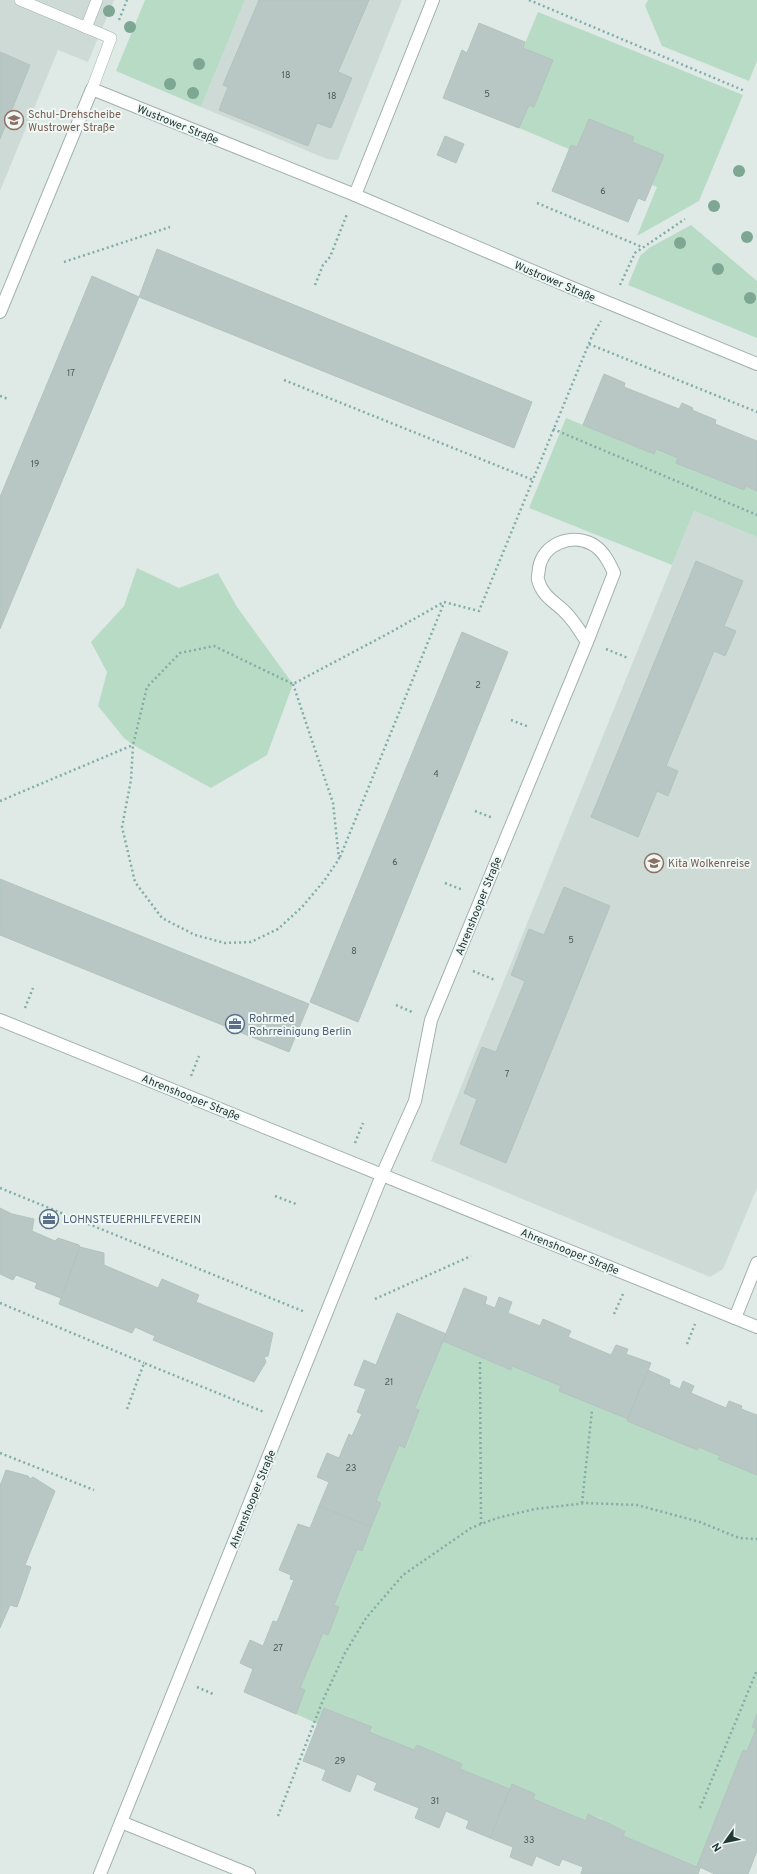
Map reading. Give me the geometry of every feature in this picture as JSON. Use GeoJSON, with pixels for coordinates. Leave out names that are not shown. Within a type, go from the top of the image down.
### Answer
{"type":"FeatureCollection","features":[{"type":"Feature","properties":{"kind":"street"},"geometry":{"type":"LineString","coordinates":[[355,195],[433,0]]}},
{"type":"Feature","properties":{"kind":"street"},"geometry":{"type":"LineString","coordinates":[[0,312],[92,89]]}},
{"type":"Feature","properties":{"kind":"street","name":"Wustrower Straße"},"geometry":{"type":"LineString","coordinates":[[92,89],[355,195],[611,304],[757,364]]}},
{"type":"Feature","properties":{"kind":"street","name":"Ahrenshooper Straße"},"geometry":{"type":"LineString","coordinates":[[100,1874],[382,1175],[415,1101],[433,1014],[587,642],[614,573],[609,562],[592,545],[579,540],[566,541],[553,545],[544,554],[540,563],[538,579],[543,591],[563,610],[587,642]]}},
{"type":"Feature","properties":{"kind":"street","name":"Ahrenshooper Straße"},"geometry":{"type":"LineString","coordinates":[[0,1020],[757,1327]]}},
{"type":"Feature","properties":{"kind":"street"},"geometry":{"type":"LineString","coordinates":[[735,1318],[757,1263]]}},
{"type":"Feature","properties":{"kind":"street"},"geometry":{"type":"LineString","coordinates":[[121,1822],[249,1874]]}},
{"type":"Feature","properties":{"kind":"lane"},"geometry":{"type":"LineString","coordinates":[[20,0],[111,38],[92,89]]}},
{"type":"Feature","properties":{"kind":"lane"},"geometry":{"type":"LineString","coordinates":[[86,28],[97,0]]}},
{"type":"Feature","properties":{"kind":"path"},"geometry":{"type":"LineString","coordinates":[[529,0],[745,91]]}},
{"type":"Feature","properties":{"kind":"path"},"geometry":{"type":"LineString","coordinates":[[315,285],[323,265],[330,257],[355,195]]}},
{"type":"Feature","properties":{"kind":"path"},"geometry":{"type":"LineString","coordinates":[[537,203],[642,247]]}},
{"type":"Feature","properties":{"kind":"path"},"geometry":{"type":"LineString","coordinates":[[293,684],[444,602],[479,611],[534,480],[588,344],[611,304],[635,253],[685,219]]}},
{"type":"Feature","properties":{"kind":"path"},"geometry":{"type":"LineString","coordinates":[[64,262],[170,227]]}},
{"type":"Feature","properties":{"kind":"path"},"geometry":{"type":"LineString","coordinates":[[588,344],[757,412]]}},
{"type":"Feature","properties":{"kind":"path"},"geometry":{"type":"LineString","coordinates":[[284,380],[534,480]]}},
{"type":"Feature","properties":{"kind":"path"},"geometry":{"type":"LineString","coordinates":[[0,396],[8,399]]}},
{"type":"Feature","properties":{"kind":"path"},"geometry":{"type":"LineString","coordinates":[[553,429],[757,515]]}},
{"type":"Feature","properties":{"kind":"path"},"geometry":{"type":"LineString","coordinates":[[339,859],[332,803],[293,684],[214,646],[180,653],[147,687],[134,745],[131,780],[122,827],[135,882],[162,918],[195,935],[225,944],[251,942],[278,930],[302,907],[324,881],[339,859],[444,602]]}},
{"type":"Feature","properties":{"kind":"path"},"geometry":{"type":"LineString","coordinates":[[0,801],[134,745]]}},
{"type":"Feature","properties":{"kind":"path"},"geometry":{"type":"LineString","coordinates":[[0,1188],[306,1313]]}},
{"type":"Feature","properties":{"kind":"path"},"geometry":{"type":"LineString","coordinates":[[275,1196],[296,1204]]}},
{"type":"Feature","properties":{"kind":"path"},"geometry":{"type":"LineString","coordinates":[[374,1300],[471,1256]]}},
{"type":"Feature","properties":{"kind":"path"},"geometry":{"type":"LineString","coordinates":[[0,1303],[283,1420]]}},
{"type":"Feature","properties":{"kind":"path"},"geometry":{"type":"LineString","coordinates":[[480,1362],[481,1524]]}},
{"type":"Feature","properties":{"kind":"path"},"geometry":{"type":"LineString","coordinates":[[126,1409],[144,1363]]}},
{"type":"Feature","properties":{"kind":"path"},"geometry":{"type":"LineString","coordinates":[[582,1504],[592,1410]]}},
{"type":"Feature","properties":{"kind":"path"},"geometry":{"type":"LineString","coordinates":[[0,1453],[94,1490]]}},
{"type":"Feature","properties":{"kind":"path"},"geometry":{"type":"LineString","coordinates":[[278,1816],[323,1700],[345,1653],[366,1618],[403,1575],[471,1528],[535,1509],[582,1504],[637,1506],[700,1522],[739,1538],[757,1539]]}},
{"type":"Feature","properties":{"kind":"path"},"geometry":{"type":"LineString","coordinates":[[700,1808],[757,1670]]}},
{"type":"Feature","properties":{"kind":"shaded area"},"geometry":{"type":"Polygon","coordinates":[[[0,0],[114,0],[88,62],[58,50],[0,191],[0,0]]]}},
{"type":"Feature","properties":{"kind":"shaded area"},"geometry":{"type":"Polygon","coordinates":[[[245,0],[402,0],[338,160],[327,159],[201,107],[245,0]]]}},
{"type":"Feature","properties":{"kind":"shaded area","name":"Kita Wolkenreise"},"geometry":{"type":"Polygon","coordinates":[[[694,511],[757,537],[757,1188],[723,1269],[710,1277],[431,1161],[694,511]]]}},
{"type":"Feature","properties":{"kind":"green space"},"geometry":{"type":"Polygon","coordinates":[[[145,0],[245,0],[201,107],[116,71],[145,0]]]}},
{"type":"Feature","properties":{"kind":"green space"},"geometry":{"type":"Polygon","coordinates":[[[648,0],[757,0],[757,61],[749,81],[662,46],[645,6],[648,0]]]}},
{"type":"Feature","properties":{"kind":"green space"},"geometry":{"type":"Polygon","coordinates":[[[538,12],[743,95],[699,201],[637,236],[657,187],[652,185],[663,155],[632,142],[634,137],[589,119],[577,147],[571,145],[569,149],[519,128],[529,105],[534,107],[552,60],[523,48],[538,12]]]}},
{"type":"Feature","properties":{"kind":"green space"},"geometry":{"type":"Polygon","coordinates":[[[691,225],[757,281],[757,338],[628,285],[640,256],[649,248],[691,225]]]}},
{"type":"Feature","properties":{"kind":"green space"},"geometry":{"type":"Polygon","coordinates":[[[566,418],[654,454],[656,449],[678,458],[677,463],[744,490],[746,486],[757,491],[757,537],[694,511],[672,565],[529,508],[566,418]]]}},
{"type":"Feature","properties":{"kind":"green space"},"geometry":{"type":"Polygon","coordinates":[[[137,568],[179,588],[218,573],[237,607],[293,684],[267,755],[211,788],[133,745],[124,738],[98,706],[107,672],[91,642],[124,606],[137,568]]]}},
{"type":"Feature","properties":{"kind":"green space"},"geometry":{"type":"Polygon","coordinates":[[[443,1341],[511,1369],[512,1366],[561,1386],[628,1419],[627,1421],[697,1450],[699,1447],[720,1456],[718,1458],[757,1475],[757,1714],[752,1727],[756,1729],[747,1751],[743,1750],[697,1866],[623,1836],[625,1830],[602,1821],[602,1819],[588,1814],[586,1821],[533,1799],[535,1794],[513,1784],[510,1789],[460,1769],[462,1764],[417,1745],[414,1750],[369,1732],[372,1727],[325,1708],[318,1724],[296,1714],[305,1690],[300,1688],[323,1633],[328,1635],[334,1605],[357,1549],[362,1550],[381,1503],[376,1501],[399,1445],[406,1448],[419,1410],[415,1408],[443,1341]]]}},
{"type":"Feature","properties":{"kind":"building"},"geometry":{"type":"Polygon","coordinates":[[[259,0],[369,0],[338,72],[352,78],[331,128],[317,123],[308,146],[219,110],[228,87],[223,85],[259,0]]]}},
{"type":"Feature","properties":{"kind":"building"},"geometry":{"type":"Polygon","coordinates":[[[479,23],[525,42],[523,48],[553,60],[534,107],[529,105],[519,128],[443,98],[462,50],[467,53],[479,23]]]}},
{"type":"Feature","properties":{"kind":"building"},"geometry":{"type":"Polygon","coordinates":[[[0,52],[30,65],[0,139],[0,52]]]}},
{"type":"Feature","properties":{"kind":"building"},"geometry":{"type":"Polygon","coordinates":[[[589,119],[634,137],[632,142],[664,155],[645,201],[638,198],[628,222],[552,191],[571,145],[577,147],[589,119]]]}},
{"type":"Feature","properties":{"kind":"building"},"geometry":{"type":"Polygon","coordinates":[[[445,136],[464,144],[456,163],[437,155],[445,136]]]}},
{"type":"Feature","properties":{"kind":"building"},"geometry":{"type":"Polygon","coordinates":[[[157,249],[532,402],[514,448],[139,297],[157,249]]]}},
{"type":"Feature","properties":{"kind":"building"},"geometry":{"type":"Polygon","coordinates":[[[92,276],[139,297],[0,629],[0,497],[92,276]]]}},
{"type":"Feature","properties":{"kind":"building"},"geometry":{"type":"Polygon","coordinates":[[[604,374],[625,383],[624,387],[679,409],[682,403],[693,408],[692,410],[716,420],[715,424],[757,441],[757,491],[746,486],[744,490],[676,463],[678,458],[656,449],[654,454],[583,425],[604,374]]]}},
{"type":"Feature","properties":{"kind":"building"},"geometry":{"type":"Polygon","coordinates":[[[696,561],[743,581],[724,626],[736,631],[725,656],[714,651],[666,766],[678,771],[668,796],[657,791],[638,837],[591,817],[696,561]]]}},
{"type":"Feature","properties":{"kind":"building"},"geometry":{"type":"Polygon","coordinates":[[[462,632],[508,652],[358,1022],[310,1002],[462,632]]]}},
{"type":"Feature","properties":{"kind":"building"},"geometry":{"type":"Polygon","coordinates":[[[0,879],[309,1004],[289,1052],[0,935],[0,879]]]}},
{"type":"Feature","properties":{"kind":"building"},"geometry":{"type":"Polygon","coordinates":[[[564,887],[610,906],[506,1163],[460,1144],[477,1099],[464,1093],[482,1047],[496,1052],[525,981],[511,975],[529,929],[544,935],[564,887]]]}},
{"type":"Feature","properties":{"kind":"building"},"geometry":{"type":"Polygon","coordinates":[[[0,1208],[12,1214],[34,1219],[32,1231],[55,1241],[58,1238],[79,1245],[80,1247],[61,1298],[35,1288],[37,1283],[16,1275],[13,1280],[0,1274],[0,1208]]]}},
{"type":"Feature","properties":{"kind":"building"},"geometry":{"type":"Polygon","coordinates":[[[80,1247],[104,1253],[104,1265],[158,1288],[162,1279],[199,1295],[196,1302],[273,1333],[268,1356],[264,1357],[266,1362],[254,1382],[153,1340],[155,1336],[135,1327],[132,1333],[59,1304],[80,1247]]]}},
{"type":"Feature","properties":{"kind":"building"},"geometry":{"type":"Polygon","coordinates":[[[464,1288],[487,1297],[485,1304],[495,1308],[499,1297],[512,1302],[508,1313],[540,1326],[543,1319],[571,1331],[568,1337],[611,1355],[616,1345],[628,1349],[626,1354],[651,1363],[628,1419],[559,1391],[561,1386],[512,1366],[511,1370],[443,1341],[464,1288]]]}},
{"type":"Feature","properties":{"kind":"building"},"geometry":{"type":"Polygon","coordinates":[[[397,1313],[446,1334],[415,1408],[419,1410],[405,1448],[399,1445],[376,1501],[381,1503],[371,1527],[319,1506],[329,1482],[317,1477],[327,1453],[339,1458],[349,1434],[352,1436],[362,1414],[357,1412],[366,1389],[354,1385],[364,1360],[376,1365],[397,1313]]]}},
{"type":"Feature","properties":{"kind":"building"},"geometry":{"type":"Polygon","coordinates":[[[648,1370],[670,1380],[669,1384],[680,1389],[683,1381],[694,1386],[691,1393],[726,1408],[729,1401],[742,1406],[741,1409],[757,1415],[757,1475],[718,1459],[720,1456],[699,1447],[697,1450],[627,1421],[648,1370]]]}},
{"type":"Feature","properties":{"kind":"building"},"geometry":{"type":"Polygon","coordinates":[[[6,1470],[28,1476],[30,1479],[33,1477],[55,1491],[25,1565],[31,1567],[17,1607],[10,1605],[0,1628],[0,1486],[6,1470]]]}},
{"type":"Feature","properties":{"kind":"building"},"geometry":{"type":"Polygon","coordinates":[[[319,1506],[371,1527],[362,1551],[357,1549],[334,1605],[339,1607],[328,1635],[323,1633],[300,1688],[305,1690],[296,1714],[244,1692],[253,1669],[240,1663],[250,1640],[263,1646],[273,1621],[277,1622],[294,1580],[290,1579],[291,1575],[279,1570],[298,1524],[310,1528],[319,1506]]]}},
{"type":"Feature","properties":{"kind":"building"},"geometry":{"type":"Polygon","coordinates":[[[324,1708],[372,1727],[369,1732],[414,1750],[417,1745],[462,1764],[460,1769],[510,1789],[490,1838],[466,1828],[469,1821],[446,1811],[439,1828],[415,1818],[419,1808],[374,1790],[377,1783],[357,1774],[350,1792],[322,1780],[326,1770],[303,1761],[324,1708]]]}},
{"type":"Feature","properties":{"kind":"building"},"geometry":{"type":"Polygon","coordinates":[[[757,1714],[757,1851],[748,1874],[715,1874],[697,1866],[743,1750],[747,1751],[756,1729],[752,1727],[757,1714]]]}},
{"type":"Feature","properties":{"kind":"building"},"geometry":{"type":"Polygon","coordinates":[[[512,1784],[535,1794],[533,1799],[586,1821],[588,1814],[625,1831],[623,1836],[700,1868],[698,1874],[581,1874],[583,1867],[562,1859],[559,1866],[536,1856],[532,1866],[510,1857],[513,1847],[490,1838],[512,1784]]]}},
{"type":"Feature","properties":{"kind":"place","name":"Schul-Drehscheibe Wustrower Straße"},"geometry":{"type":"Point","coordinates":[14,120]}},
{"type":"Feature","properties":{"kind":"place","name":"Kita Wolkenreise"},"geometry":{"type":"Point","coordinates":[654,863]}},
{"type":"Feature","properties":{"kind":"place","name":"Rohrmed Rohrreinigung Berlin"},"geometry":{"type":"Point","coordinates":[235,1024]}},
{"type":"Feature","properties":{"kind":"place","name":"LOHNSTEUERHILFEVEREIN"},"geometry":{"type":"Point","coordinates":[49,1219]}}]}
